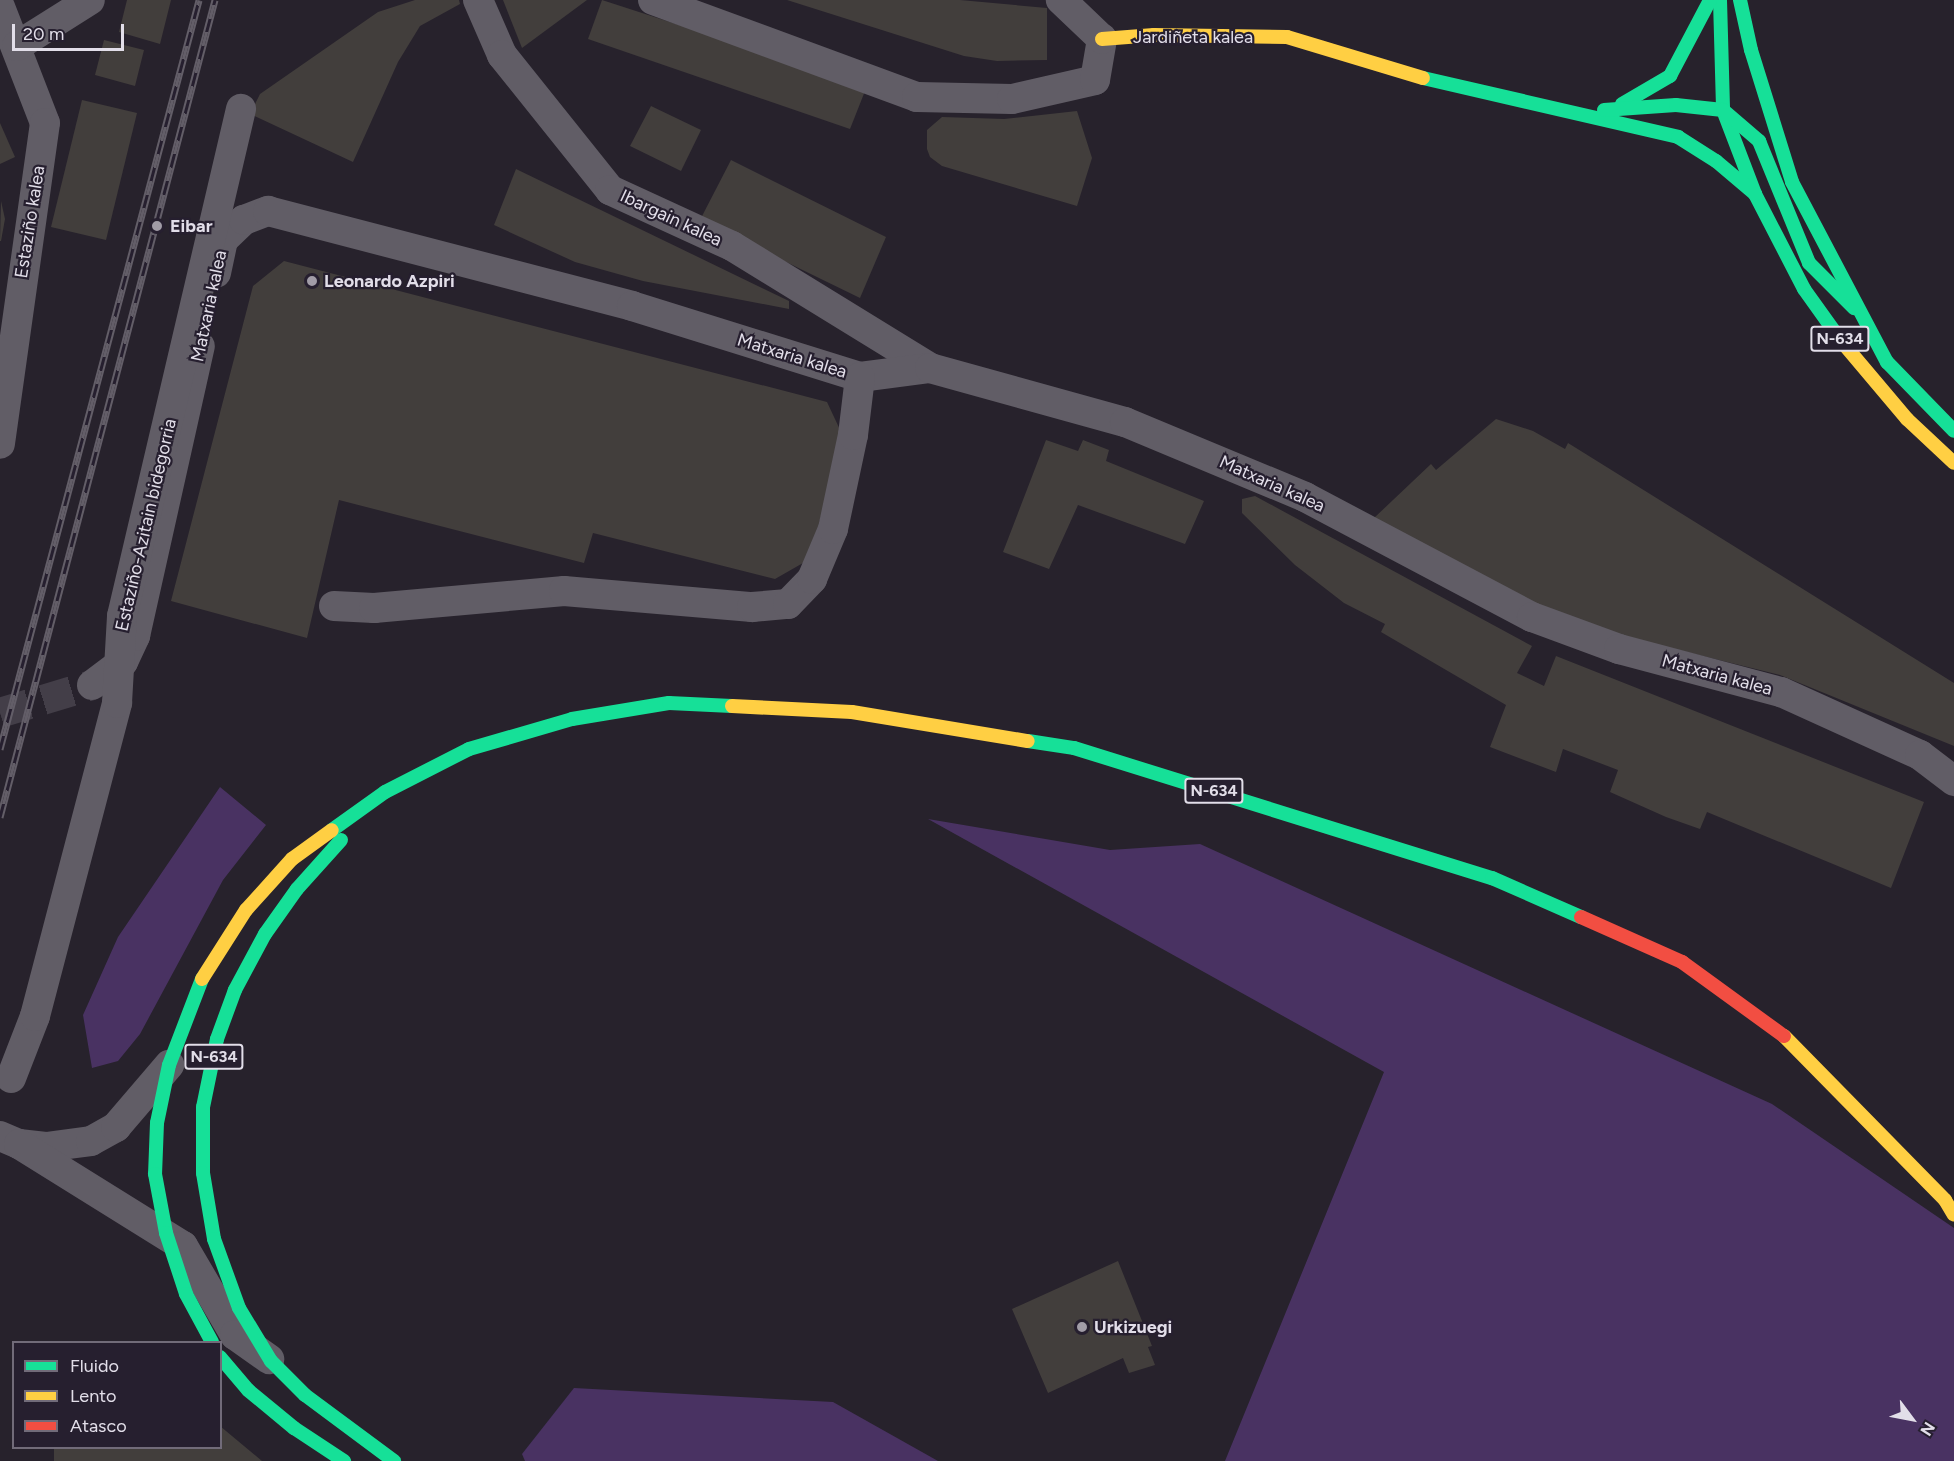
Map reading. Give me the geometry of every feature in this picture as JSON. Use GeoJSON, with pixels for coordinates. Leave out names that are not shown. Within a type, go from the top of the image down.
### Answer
{"type":"FeatureCollection","features":[{"type":"Feature","properties":{"kind":"main road"},"geometry":{"type":"LineString","coordinates":[[1618,106],[1670,76],[1710,0]]}},
{"type":"Feature","properties":{"kind":"main road","name":"N-634"},"geometry":{"type":"LineString","coordinates":[[1720,0],[1723,110],[1755,194],[1804,289],[1839,339],[1906,419],[1954,463]]}},
{"type":"Feature","properties":{"kind":"main road"},"geometry":{"type":"LineString","coordinates":[[1740,0],[1751,50],[1792,182],[1857,311],[1887,362],[1954,431]]}},
{"type":"Feature","properties":{"kind":"main road","name":"Jardiñeta kalea"},"geometry":{"type":"LineString","coordinates":[[1102,39],[1154,35],[1287,38],[1438,83],[1585,114],[1678,137],[1716,161],[1755,194]]}},
{"type":"Feature","properties":{"kind":"main road"},"geometry":{"type":"LineString","coordinates":[[1585,114],[1618,106],[1676,105],[1723,110],[1759,141],[1809,262],[1857,311]]}},
{"type":"Feature","properties":{"kind":"main road","name":"N-634"},"geometry":{"type":"LineString","coordinates":[[211,1341],[186,1294],[166,1233],[154,1174],[157,1123],[169,1065],[203,976],[246,910],[292,859],[385,792],[469,749],[572,719],[669,703],[852,712],[1074,748],[1492,878],[1682,962],[1794,1043],[1950,1203],[1954,1215]]}},
{"type":"Feature","properties":{"kind":"main road","name":"N-634"},"geometry":{"type":"LineString","coordinates":[[385,792],[297,889],[265,934],[228,1010],[217,1039],[203,1107],[203,1173],[214,1239],[239,1308],[271,1360],[305,1395],[394,1461]]}},
{"type":"Feature","properties":{"kind":"main road"},"geometry":{"type":"LineString","coordinates":[[222,1359],[248,1390],[294,1428],[344,1461]]}},
{"type":"Feature","properties":{"kind":"street"},"geometry":{"type":"LineString","coordinates":[[6,27],[90,0]]}},
{"type":"Feature","properties":{"kind":"street","name":"Ibargain kalea"},"geometry":{"type":"LineString","coordinates":[[478,0],[502,55],[610,190],[732,246],[930,368]]}},
{"type":"Feature","properties":{"kind":"street"},"geometry":{"type":"LineString","coordinates":[[653,0],[917,97],[1012,99],[1095,80],[1102,39],[1061,0]]}},
{"type":"Feature","properties":{"kind":"street","name":"Estaziño kalea"},"geometry":{"type":"LineString","coordinates":[[0,444],[12,336],[45,123],[6,27]]}},
{"type":"Feature","properties":{"kind":"street","name":"Estaziño-Azitain bidegorria"},"geometry":{"type":"LineString","coordinates":[[5,1084],[35,1016],[117,703],[122,616],[241,109]]}},
{"type":"Feature","properties":{"kind":"street","name":"Matxaria kalea"},"geometry":{"type":"LineString","coordinates":[[92,685],[123,662],[135,636],[223,240],[244,220],[268,211],[632,306],[860,377],[930,368],[1125,422],[1305,497],[1532,617],[1619,649],[1781,692],[1920,755],[1954,781]]}},
{"type":"Feature","properties":{"kind":"street"},"geometry":{"type":"LineString","coordinates":[[334,606],[374,608],[564,591],[752,608],[788,604],[812,579],[833,529],[853,435],[860,377]]}},
{"type":"Feature","properties":{"kind":"street"},"geometry":{"type":"LineString","coordinates":[[10,1140],[46,1147],[92,1141],[116,1127],[169,1065]]}},
{"type":"Feature","properties":{"kind":"street"},"geometry":{"type":"LineString","coordinates":[[10,1140],[66,1176],[166,1233],[183,1246],[235,1335],[271,1360]]}},
{"type":"Feature","properties":{"kind":"shaded area"},"geometry":{"type":"Polygon","coordinates":[[[220,787],[266,825],[223,880],[140,1034],[118,1061],[92,1068],[83,1015],[118,937],[220,787]]]}},
{"type":"Feature","properties":{"kind":"shaded area"},"geometry":{"type":"Polygon","coordinates":[[[928,819],[1110,850],[1200,844],[1772,1104],[1954,1228],[1954,1461],[1225,1461],[1384,1072],[928,819]]]}},
{"type":"Feature","properties":{"kind":"shaded area"},"geometry":{"type":"Polygon","coordinates":[[[574,1388],[833,1402],[938,1461],[525,1461],[522,1454],[574,1388]]]}},
{"type":"Feature","properties":{"kind":"building"},"geometry":{"type":"Polygon","coordinates":[[[127,0],[171,0],[160,44],[119,32],[127,0]]]}},
{"type":"Feature","properties":{"kind":"building"},"geometry":{"type":"Polygon","coordinates":[[[415,0],[459,0],[460,4],[420,26],[398,62],[353,162],[250,114],[260,94],[378,12],[415,0]]]}},
{"type":"Feature","properties":{"kind":"building"},"geometry":{"type":"Polygon","coordinates":[[[503,0],[587,0],[522,48],[503,0]]]}},
{"type":"Feature","properties":{"kind":"building"},"geometry":{"type":"Polygon","coordinates":[[[602,0],[867,86],[850,129],[588,39],[602,0]]]}},
{"type":"Feature","properties":{"kind":"building"},"geometry":{"type":"Polygon","coordinates":[[[787,0],[960,0],[1047,8],[1047,60],[997,61],[964,56],[787,0]]]}},
{"type":"Feature","properties":{"kind":"building"},"geometry":{"type":"Polygon","coordinates":[[[104,40],[144,50],[135,86],[95,75],[104,40]]]}},
{"type":"Feature","properties":{"kind":"building"},"geometry":{"type":"Polygon","coordinates":[[[82,100],[137,113],[106,240],[51,227],[82,100]]]}},
{"type":"Feature","properties":{"kind":"building"},"geometry":{"type":"Polygon","coordinates":[[[651,106],[701,130],[681,171],[630,146],[651,106]]]}},
{"type":"Feature","properties":{"kind":"building"},"geometry":{"type":"Polygon","coordinates":[[[1077,111],[1092,158],[1077,206],[942,166],[930,157],[927,149],[927,130],[942,117],[1004,119],[1077,111]]]}},
{"type":"Feature","properties":{"kind":"building"},"geometry":{"type":"Polygon","coordinates":[[[0,123],[15,157],[0,164],[0,123]]]}},
{"type":"Feature","properties":{"kind":"building"},"geometry":{"type":"Polygon","coordinates":[[[731,160],[886,237],[860,298],[700,220],[731,160]]]}},
{"type":"Feature","properties":{"kind":"building"},"geometry":{"type":"Polygon","coordinates":[[[516,169],[789,301],[789,309],[643,281],[575,262],[494,225],[516,169]]]}},
{"type":"Feature","properties":{"kind":"building"},"geometry":{"type":"Polygon","coordinates":[[[1,201],[5,219],[0,241],[1,201]]]}},
{"type":"Feature","properties":{"kind":"building"},"geometry":{"type":"Polygon","coordinates":[[[284,261],[827,402],[842,434],[810,559],[775,579],[593,533],[584,563],[339,500],[307,638],[171,601],[253,286],[284,261]]]}},
{"type":"Feature","properties":{"kind":"building"},"geometry":{"type":"Polygon","coordinates":[[[1496,419],[1533,431],[1565,449],[1568,443],[1954,683],[1954,746],[1780,675],[1577,625],[1374,518],[1431,464],[1436,470],[1496,419]]]}},
{"type":"Feature","properties":{"kind":"building"},"geometry":{"type":"Polygon","coordinates":[[[1046,440],[1078,451],[1083,440],[1109,450],[1106,461],[1204,501],[1185,544],[1078,505],[1049,569],[1003,552],[1046,440]]]}},
{"type":"Feature","properties":{"kind":"building"},"geometry":{"type":"Polygon","coordinates":[[[1255,496],[1532,646],[1517,673],[1544,686],[1556,656],[1924,802],[1891,888],[1707,812],[1700,829],[1666,817],[1610,792],[1618,770],[1563,749],[1556,772],[1490,747],[1506,705],[1381,632],[1385,624],[1344,603],[1295,565],[1242,513],[1242,499],[1255,496]]]}},
{"type":"Feature","properties":{"kind":"building","name":"Urkizuegi"},"geometry":{"type":"Polygon","coordinates":[[[1118,1261],[1152,1346],[1148,1347],[1155,1365],[1129,1373],[1123,1358],[1048,1393],[1012,1309],[1118,1261]]]}},
{"type":"Feature","properties":{"kind":"building"},"geometry":{"type":"Polygon","coordinates":[[[222,1428],[262,1461],[54,1461],[54,1449],[222,1449],[222,1428]]]}},
{"type":"Feature","properties":{"kind":"tunnel"},"geometry":{"type":"LineString","coordinates":[[0,713],[92,685]]}},
{"type":"Feature","properties":{"kind":"railway"},"geometry":{"type":"LineString","coordinates":[[0,749],[199,0]]}},
{"type":"Feature","properties":{"kind":"railway"},"geometry":{"type":"LineString","coordinates":[[0,817],[215,0]]}},
{"type":"Feature","properties":{"kind":"traffic: fast"},"geometry":{"type":"LineString","coordinates":[[1622,104],[1670,76],[1710,0]]}},
{"type":"Feature","properties":{"kind":"traffic: fast"},"geometry":{"type":"LineString","coordinates":[[1720,0],[1723,110],[1755,194],[1804,289],[1842,342]]}},
{"type":"Feature","properties":{"kind":"traffic: fast"},"geometry":{"type":"LineString","coordinates":[[1740,0],[1751,50],[1792,182],[1887,362],[1954,431]]}},
{"type":"Feature","properties":{"kind":"traffic: fast"},"geometry":{"type":"LineString","coordinates":[[1423,78],[1678,137],[1716,161],[1755,194]]}},
{"type":"Feature","properties":{"kind":"traffic: fast"},"geometry":{"type":"LineString","coordinates":[[1604,110],[1676,105],[1723,110],[1759,141],[1809,263],[1854,308]]}},
{"type":"Feature","properties":{"kind":"traffic: fast"},"geometry":{"type":"LineString","coordinates":[[332,830],[385,792],[469,749],[572,719],[669,703],[732,706]]}},
{"type":"Feature","properties":{"kind":"traffic: fast"},"geometry":{"type":"LineString","coordinates":[[1028,741],[1074,748],[1492,878],[1581,917]]}},
{"type":"Feature","properties":{"kind":"traffic: fast"},"geometry":{"type":"LineString","coordinates":[[341,840],[297,889],[265,934],[235,990],[217,1039],[203,1107],[203,1173],[214,1239],[239,1308],[271,1361],[305,1395],[394,1461]]}},
{"type":"Feature","properties":{"kind":"traffic: fast"},"geometry":{"type":"LineString","coordinates":[[202,979],[169,1065],[157,1123],[155,1174],[166,1233],[186,1294],[211,1341]]}},
{"type":"Feature","properties":{"kind":"traffic: fast"},"geometry":{"type":"LineString","coordinates":[[222,1359],[248,1390],[294,1428],[344,1461]]}},
{"type":"Feature","properties":{"kind":"traffic: slow"},"geometry":{"type":"LineString","coordinates":[[1102,39],[1154,35],[1287,37],[1423,78]]}},
{"type":"Feature","properties":{"kind":"traffic: slow"},"geometry":{"type":"LineString","coordinates":[[1842,342],[1907,419],[1954,463]]}},
{"type":"Feature","properties":{"kind":"traffic: slow"},"geometry":{"type":"LineString","coordinates":[[732,706],[852,712],[1028,741]]}},
{"type":"Feature","properties":{"kind":"traffic: slow"},"geometry":{"type":"LineString","coordinates":[[202,979],[246,910],[292,859],[332,830]]}},
{"type":"Feature","properties":{"kind":"traffic: slow"},"geometry":{"type":"LineString","coordinates":[[1784,1036],[1945,1200],[1954,1215]]}},
{"type":"Feature","properties":{"kind":"traffic: jam"},"geometry":{"type":"LineString","coordinates":[[1581,917],[1682,962],[1784,1036]]}},
{"type":"Feature","properties":{"kind":"place","name":"Eibar"},"geometry":{"type":"Point","coordinates":[157,226]}},
{"type":"Feature","properties":{"kind":"place","name":"Leonardo Azpiri"},"geometry":{"type":"Point","coordinates":[312,281]}},
{"type":"Feature","properties":{"kind":"place","name":"Urkizuegi"},"geometry":{"type":"Point","coordinates":[1082,1327]}}]}
